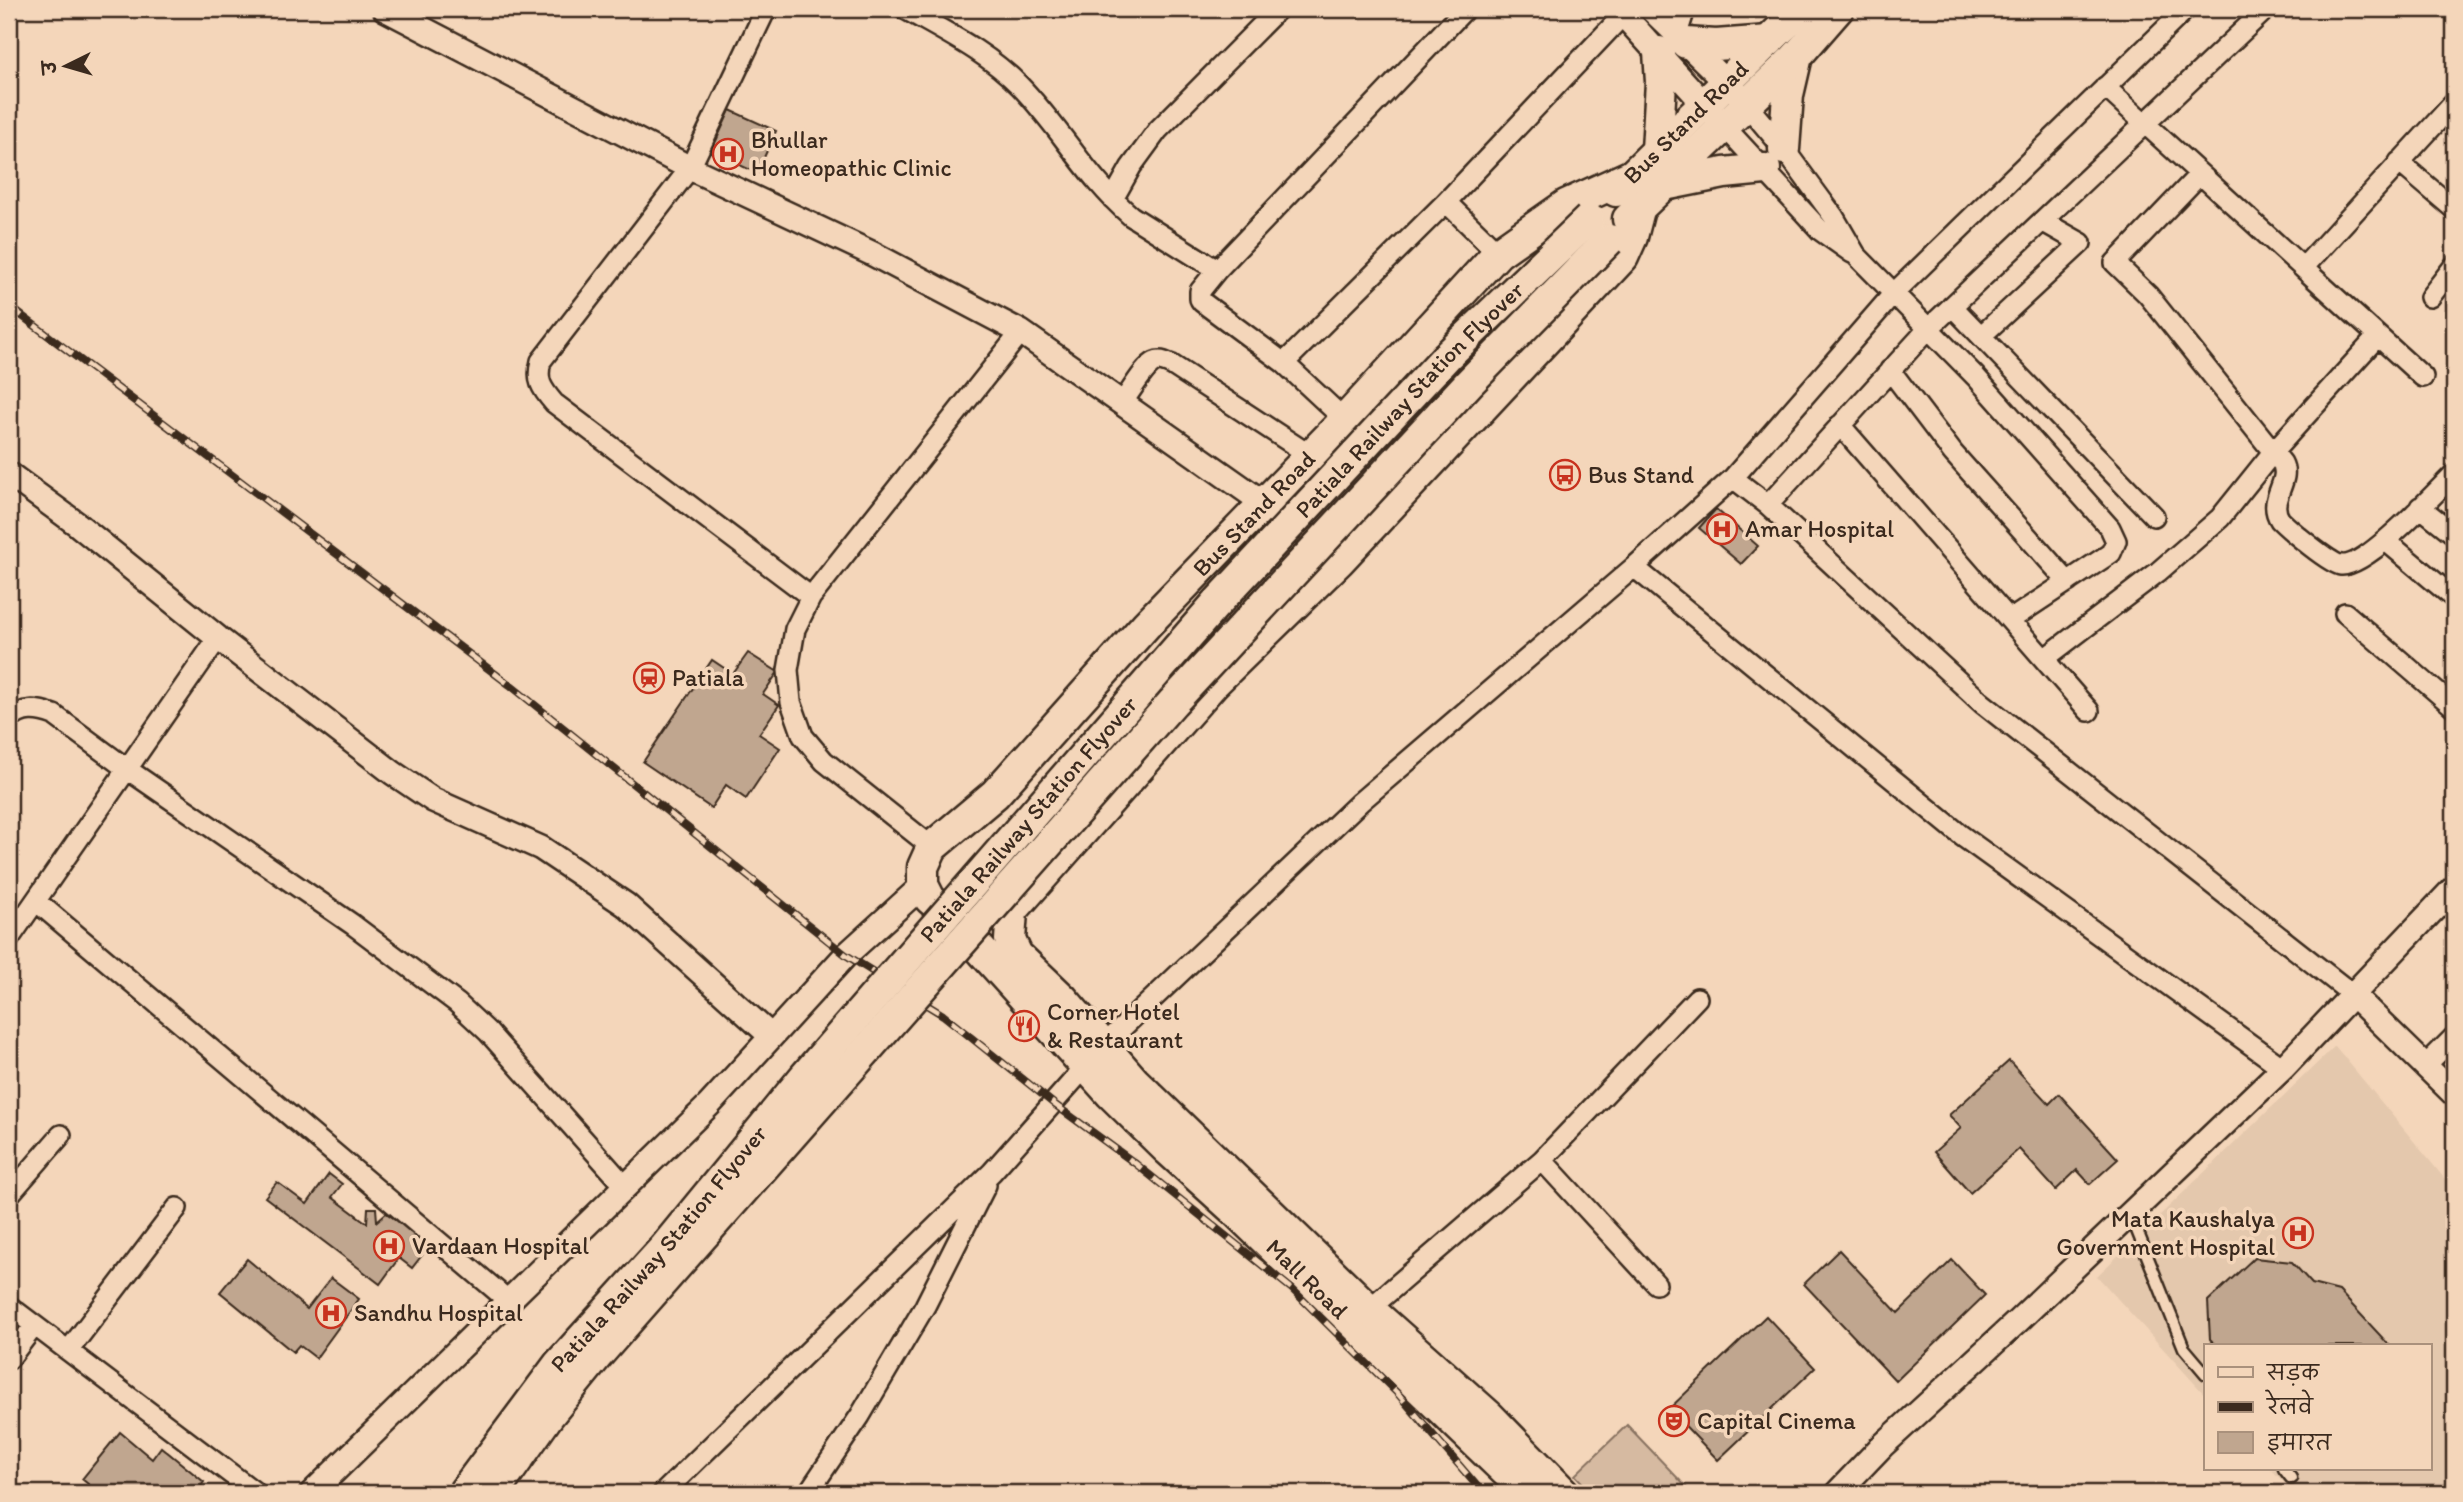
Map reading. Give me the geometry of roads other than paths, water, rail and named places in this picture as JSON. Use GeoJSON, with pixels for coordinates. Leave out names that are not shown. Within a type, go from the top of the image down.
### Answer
{"type":"FeatureCollection","features":[{"type":"Feature","properties":{"kind":"main road","name":"Bus Stand Road"},"geometry":{"type":"LineString","coordinates":[[1095,1055],[1063,999],[1017,955],[1010,940],[1012,911],[1214,683],[1339,561],[1623,257],[1632,237],[1640,205],[1664,185],[1713,115],[1727,81],[1801,9]]}},
{"type":"Feature","properties":{"kind":"main road","name":"Bus Stand Road"},"geometry":{"type":"LineString","coordinates":[[932,847],[995,794],[1146,625],[1311,456],[1498,253],[1566,205],[1630,176],[1657,150],[1713,115],[1746,104],[1797,55],[1838,9]]}},
{"type":"Feature","properties":{"kind":"main road"},"geometry":{"type":"LineString","coordinates":[[1657,150],[1661,82],[1674,43],[1716,45],[1769,41]]}},
{"type":"Feature","properties":{"kind":"main road"},"geometry":{"type":"LineString","coordinates":[[1664,185],[1724,173],[1774,159],[1797,55]]}},
{"type":"Feature","properties":{"kind":"main road","name":"Patiala Railway Station Flyover"},"geometry":{"type":"LineString","coordinates":[[463,1493],[559,1364],[665,1247],[806,1076],[1214,605],[1447,356],[1630,176]]}},
{"type":"Feature","properties":{"kind":"main road","name":"Patiala Railway Station Flyover"},"geometry":{"type":"LineString","coordinates":[[494,1493],[549,1415],[597,1356],[1173,702],[1469,383],[1640,205]]}},
{"type":"Feature","properties":{"kind":"main road"},"geometry":{"type":"LineString","coordinates":[[923,885],[923,867],[932,847]]}},
{"type":"Feature","properties":{"kind":"main road","name":"Bus Stand Road"},"geometry":{"type":"LineString","coordinates":[[923,885],[930,899],[1095,1055],[1134,1081]]}},
{"type":"Feature","properties":{"kind":"main road","name":"Mall Road"},"geometry":{"type":"LineString","coordinates":[[1095,1055],[1168,1150],[1233,1209],[1528,1493]]}},
{"type":"Feature","properties":{"kind":"main road","name":"Mall Road"},"geometry":{"type":"LineString","coordinates":[[1134,1081],[1369,1309],[1489,1416],[1564,1493]]}},
{"type":"Feature","properties":{"kind":"street"},"geometry":{"type":"LineString","coordinates":[[385,9],[690,168],[873,254],[1021,332],[1265,504],[1339,561]]}},
{"type":"Feature","properties":{"kind":"street"},"geometry":{"type":"LineString","coordinates":[[766,9],[690,168],[541,361],[537,376],[542,389],[554,403],[811,597]]}},
{"type":"Feature","properties":{"kind":"street"},"geometry":{"type":"LineString","coordinates":[[905,9],[980,52],[1004,70],[1040,107],[1113,199],[1131,216],[1217,270]]}},
{"type":"Feature","properties":{"kind":"street"},"geometry":{"type":"LineString","coordinates":[[1113,199],[1130,167],[1158,131],[1278,9]]}},
{"type":"Feature","properties":{"kind":"street"},"geometry":{"type":"LineString","coordinates":[[1345,420],[1284,363],[1200,299],[1200,291],[1465,9]]}},
{"type":"Feature","properties":{"kind":"street"},"geometry":{"type":"LineString","coordinates":[[1651,9],[1674,43],[1713,115],[1774,159],[1834,217],[1856,255]]}},
{"type":"Feature","properties":{"kind":"street"},"geometry":{"type":"LineString","coordinates":[[1674,43],[1685,9]]}},
{"type":"Feature","properties":{"kind":"street"},"geometry":{"type":"LineString","coordinates":[[663,1493],[992,1172],[1095,1055],[1360,802],[1634,568],[1733,478],[1895,292],[2186,9]]}},
{"type":"Feature","properties":{"kind":"street"},"geometry":{"type":"LineString","coordinates":[[1768,505],[1929,328],[2266,9]]}},
{"type":"Feature","properties":{"kind":"street"},"geometry":{"type":"LineString","coordinates":[[1284,363],[1446,201],[1621,12],[1674,43],[1727,81],[1746,104],[1774,159],[1821,231],[1856,255],[1895,292],[1976,377],[2110,528],[2116,541],[2111,553],[2010,620]]}},
{"type":"Feature","properties":{"kind":"street"},"geometry":{"type":"LineString","coordinates":[[2105,87],[2423,377]]}},
{"type":"Feature","properties":{"kind":"street"},"geometry":{"type":"LineString","coordinates":[[2303,268],[2454,103]]}},
{"type":"Feature","properties":{"kind":"street"},"geometry":{"type":"LineString","coordinates":[[2399,162],[2454,209]]}},
{"type":"Feature","properties":{"kind":"street"},"geometry":{"type":"LineString","coordinates":[[2200,174],[2115,262],[2148,295],[2286,470],[2276,496],[2276,513],[2288,527],[2334,563],[2341,565],[2352,562],[2386,541],[2454,474]]}},
{"type":"Feature","properties":{"kind":"street"},"geometry":{"type":"LineString","coordinates":[[1446,201],[1498,253]]}},
{"type":"Feature","properties":{"kind":"street"},"geometry":{"type":"LineString","coordinates":[[1981,336],[2081,243],[2042,221]]}},
{"type":"Feature","properties":{"kind":"street"},"geometry":{"type":"LineString","coordinates":[[2430,297],[2454,266]]}},
{"type":"Feature","properties":{"kind":"street"},"geometry":{"type":"LineString","coordinates":[[1952,306],[2154,516]]}},
{"type":"Feature","properties":{"kind":"street"},"geometry":{"type":"LineString","coordinates":[[932,847],[824,761],[803,736],[791,702],[788,670],[795,629],[811,597],[1021,332]]}},
{"type":"Feature","properties":{"kind":"street"},"geometry":{"type":"LineString","coordinates":[[2044,659],[2203,535],[2273,452],[2377,337]]}},
{"type":"Feature","properties":{"kind":"street"},"geometry":{"type":"LineString","coordinates":[[1122,403],[1146,370],[1154,362],[1161,361],[1172,365],[1311,456]]}},
{"type":"Feature","properties":{"kind":"street"},"geometry":{"type":"LineString","coordinates":[[1891,370],[1952,453],[2068,582]]}},
{"type":"Feature","properties":{"kind":"street"},"geometry":{"type":"LineString","coordinates":[[1840,425],[2090,711]]}},
{"type":"Feature","properties":{"kind":"street"},"geometry":{"type":"LineString","coordinates":[[9,474],[77,524],[393,774],[433,800],[541,848],[626,905],[771,1036]]}},
{"type":"Feature","properties":{"kind":"street"},"geometry":{"type":"LineString","coordinates":[[1733,478],[1768,505],[1982,703],[2352,994],[2454,1094]]}},
{"type":"Feature","properties":{"kind":"street"},"geometry":{"type":"LineString","coordinates":[[2420,507],[2454,534]]}},
{"type":"Feature","properties":{"kind":"street"},"geometry":{"type":"LineString","coordinates":[[2386,541],[2454,598]]}},
{"type":"Feature","properties":{"kind":"street"},"geometry":{"type":"LineString","coordinates":[[1634,568],[1962,836],[2283,1068]]}},
{"type":"Feature","properties":{"kind":"street"},"geometry":{"type":"LineString","coordinates":[[2345,612],[2454,707]]}},
{"type":"Feature","properties":{"kind":"street"},"geometry":{"type":"LineString","coordinates":[[9,939],[218,638]]}},
{"type":"Feature","properties":{"kind":"street"},"geometry":{"type":"LineString","coordinates":[[9,720],[26,710],[40,710],[54,715],[127,769],[352,924],[457,1003],[488,1032],[625,1186]]}},
{"type":"Feature","properties":{"kind":"street"},"geometry":{"type":"LineString","coordinates":[[312,1493],[709,1105],[846,955],[923,885]]}},
{"type":"Feature","properties":{"kind":"street"},"geometry":{"type":"LineString","coordinates":[[1838,1493],[1882,1446],[2019,1320],[2283,1068],[2454,888]]}},
{"type":"Feature","properties":{"kind":"street"},"geometry":{"type":"LineString","coordinates":[[36,901],[510,1302]]}},
{"type":"Feature","properties":{"kind":"street"},"geometry":{"type":"LineString","coordinates":[[1369,1309],[1542,1160],[1697,998]]}},
{"type":"Feature","properties":{"kind":"street"},"geometry":{"type":"LineString","coordinates":[[2426,1066],[2454,1037]]}},
{"type":"Feature","properties":{"kind":"street"},"geometry":{"type":"LineString","coordinates":[[9,1195],[61,1135]]}},
{"type":"Feature","properties":{"kind":"street"},"geometry":{"type":"LineString","coordinates":[[1542,1160],[1656,1284]]}},
{"type":"Feature","properties":{"kind":"street"},"geometry":{"type":"LineString","coordinates":[[808,1493],[860,1416],[925,1306],[992,1172]]}},
{"type":"Feature","properties":{"kind":"street"},"geometry":{"type":"LineString","coordinates":[[69,1350],[177,1208]]}},
{"type":"Feature","properties":{"kind":"street"},"geometry":{"type":"LineString","coordinates":[[9,1306],[256,1493]]}},
{"type":"Feature","properties":{"kind":"street"},"geometry":{"type":"LineString","coordinates":[[9,1359],[34,1326]]}},
{"type":"Feature","properties":{"kind":"lane"},"geometry":{"type":"LineString","coordinates":[[2130,1212],[2184,1348],[2204,1372]]}},
{"type":"Feature","properties":{"kind":"lane"},"geometry":{"type":"LineString","coordinates":[[2285,1470],[2291,1478]]}},
{"type":"Feature","properties":{"kind":"railway"},"geometry":{"type":"LineString","coordinates":[[9,306],[510,685],[846,955],[943,1015],[1292,1289],[1399,1395],[1483,1493]]}},
{"type":"Feature","properties":{"kind":"place","name":"Bhullar Homeopathic Clinic"},"geometry":{"type":"Point","coordinates":[728,154]}},
{"type":"Feature","properties":{"kind":"place","name":"Bus Stand"},"geometry":{"type":"Point","coordinates":[1565,475]}},
{"type":"Feature","properties":{"kind":"place","name":"Amar Hospital"},"geometry":{"type":"Point","coordinates":[1722,529]}},
{"type":"Feature","properties":{"kind":"place","name":"Patiala"},"geometry":{"type":"Point","coordinates":[649,678]}},
{"type":"Feature","properties":{"kind":"place","name":"Corner Hotel & Restaurant"},"geometry":{"type":"Point","coordinates":[1024,1026]}},
{"type":"Feature","properties":{"kind":"place","name":"Mata Kaushalya Government Hospital"},"geometry":{"type":"Point","coordinates":[2298,1233]}},
{"type":"Feature","properties":{"kind":"place","name":"Vardaan Hospital"},"geometry":{"type":"Point","coordinates":[389,1246]}},
{"type":"Feature","properties":{"kind":"place","name":"Sandhu Hospital"},"geometry":{"type":"Point","coordinates":[331,1313]}},
{"type":"Feature","properties":{"kind":"place","name":"Capital Cinema"},"geometry":{"type":"Point","coordinates":[1674,1421]}}]}
